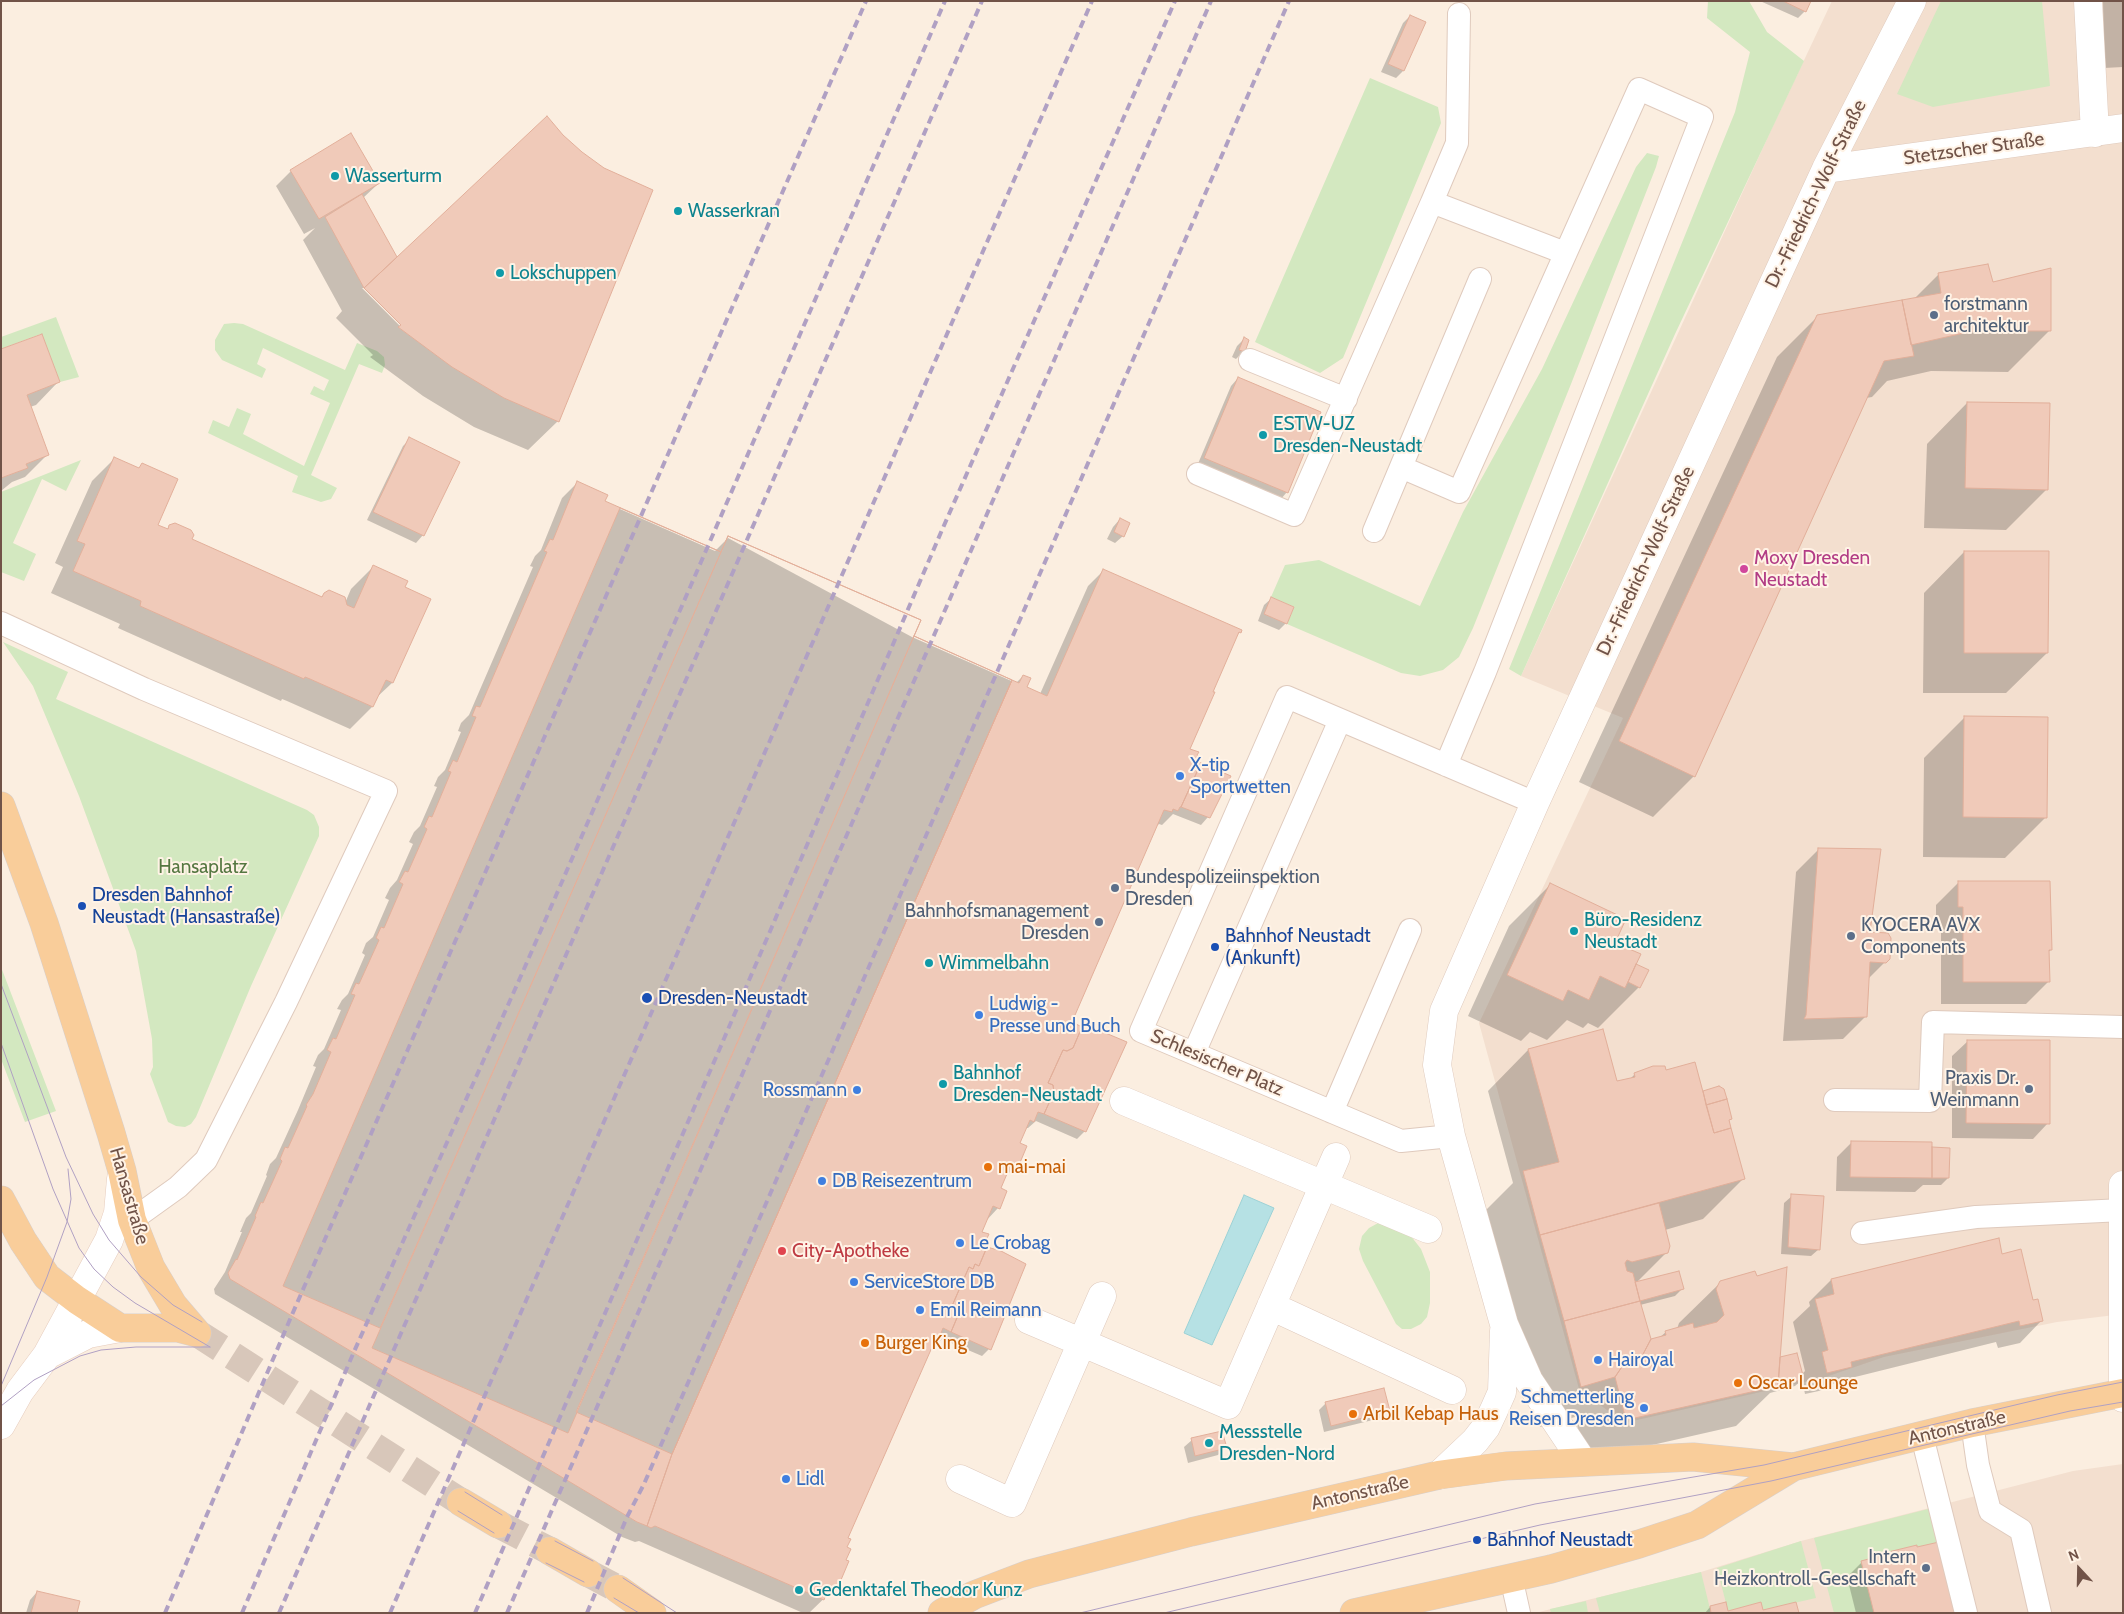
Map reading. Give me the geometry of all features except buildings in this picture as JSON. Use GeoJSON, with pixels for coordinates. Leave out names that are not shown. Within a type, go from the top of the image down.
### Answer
{"type":"FeatureCollection","features":[{"type":"Feature","properties":{"kind":"main road","name":"Hansastraße"},"geometry":{"type":"LineString","coordinates":[[1,806],[44,923],[122,1171],[132,1220],[151,1268],[173,1305],[197,1333],[178,1328],[163,1327],[120,1328]]}},
{"type":"Feature","properties":{"kind":"main road"},"geometry":{"type":"LineString","coordinates":[[1,1200],[23,1241],[47,1276],[77,1300],[120,1328]]}},
{"type":"Feature","properties":{"kind":"main road","name":"Antonstraße"},"geometry":{"type":"LineString","coordinates":[[1354,1613],[1551,1569],[1697,1525],[1793,1467],[1972,1424],[2122,1394]]}},
{"type":"Feature","properties":{"kind":"main road","name":"Antonstraße"},"geometry":{"type":"LineString","coordinates":[[942,1613],[974,1595],[1029,1574],[1191,1532],[1439,1475],[1506,1466],[1693,1457],[1793,1467]]}},
{"type":"Feature","properties":{"kind":"main road"},"geometry":{"type":"LineString","coordinates":[[461,1502],[498,1524]]}},
{"type":"Feature","properties":{"kind":"main road"},"geometry":{"type":"LineString","coordinates":[[550,1551],[588,1573]]}},
{"type":"Feature","properties":{"kind":"main road"},"geometry":{"type":"LineString","coordinates":[[618,1589],[652,1613]]}},
{"type":"Feature","properties":{"kind":"street","name":"Dr.-Friedrich-Wolf-Straße"},"geometry":{"type":"LineString","coordinates":[[1452,1136],[1437,1065],[1444,1011],[1535,803],[1826,169],[1912,1]]}},
{"type":"Feature","properties":{"kind":"street"},"geometry":{"type":"LineString","coordinates":[[2088,1],[2095,133]]}},
{"type":"Feature","properties":{"kind":"street","name":"Stetzscher Straße"},"geometry":{"type":"LineString","coordinates":[[1826,169],[2123,128]]}},
{"type":"Feature","properties":{"kind":"street"},"geometry":{"type":"LineString","coordinates":[[1124,1101],[1428,1229]]}},
{"type":"Feature","properties":{"kind":"street"},"geometry":{"type":"LineString","coordinates":[[1452,1136],[1504,1324],[1529,1381],[1583,1462]]}},
{"type":"Feature","properties":{"kind":"street"},"geometry":{"type":"LineString","coordinates":[[1029,1320],[1228,1405],[1336,1157]]}},
{"type":"Feature","properties":{"kind":"street"},"geometry":{"type":"LineString","coordinates":[[1,1426],[20,1390],[47,1355],[109,1240],[118,1213],[122,1171]]}},
{"type":"Feature","properties":{"kind":"street"},"geometry":{"type":"LineString","coordinates":[[2122,1394],[2123,1185]]}},
{"type":"Feature","properties":{"kind":"street"},"geometry":{"type":"LineString","coordinates":[[960,1479],[1012,1503],[1102,1296]]}},
{"type":"Feature","properties":{"kind":"street"},"geometry":{"type":"LineString","coordinates":[[1271,1306],[1452,1390]]}},
{"type":"Feature","properties":{"kind":"street"},"geometry":{"type":"LineString","coordinates":[[1439,1475],[1475,1441],[1486,1427],[1502,1392],[1504,1324]]}},
{"type":"Feature","properties":{"kind":"street"},"geometry":{"type":"LineString","coordinates":[[47,1355],[88,1334],[120,1328]]}},
{"type":"Feature","properties":{"kind":"lane"},"geometry":{"type":"LineString","coordinates":[[1198,474],[1294,515],[1457,143],[1459,14]]}},
{"type":"Feature","properties":{"kind":"lane"},"geometry":{"type":"LineString","coordinates":[[1401,467],[1459,492],[1639,89],[1702,117],[1485,672],[1446,765]]}},
{"type":"Feature","properties":{"kind":"lane"},"geometry":{"type":"LineString","coordinates":[[1432,202],[1565,254]]}},
{"type":"Feature","properties":{"kind":"lane"},"geometry":{"type":"LineString","coordinates":[[1374,531],[1480,279]]}},
{"type":"Feature","properties":{"kind":"lane"},"geometry":{"type":"LineString","coordinates":[[1250,360],[1346,399]]}},
{"type":"Feature","properties":{"kind":"lane"},"geometry":{"type":"LineString","coordinates":[[1,623],[144,689],[386,791],[286,1002],[206,1160],[178,1188],[132,1220]]}},
{"type":"Feature","properties":{"kind":"lane","name":"Schlesischer Platz"},"geometry":{"type":"LineString","coordinates":[[1452,1136],[1401,1141],[1141,1031],[1287,697],[1535,803]]}},
{"type":"Feature","properties":{"kind":"lane"},"geometry":{"type":"LineString","coordinates":[[1194,1053],[1340,720]]}},
{"type":"Feature","properties":{"kind":"lane"},"geometry":{"type":"LineString","coordinates":[[1332,1112],[1410,930]]}},
{"type":"Feature","properties":{"kind":"lane"},"geometry":{"type":"LineString","coordinates":[[1835,1100],[1930,1101],[1933,1022],[2123,1027]]}},
{"type":"Feature","properties":{"kind":"lane"},"geometry":{"type":"LineString","coordinates":[[1862,1233],[1976,1217],[2123,1210]]}},
{"type":"Feature","properties":{"kind":"lane"},"geometry":{"type":"LineString","coordinates":[[1972,1424],[1978,1465],[1990,1511],[2020,1530],[2040,1613]]}},
{"type":"Feature","properties":{"kind":"lane"},"geometry":{"type":"LineString","coordinates":[[1922,1436],[1966,1613]]}},
{"type":"Feature","properties":{"kind":"lane"},"geometry":{"type":"LineString","coordinates":[[1511,1577],[1519,1613]]}},
{"type":"Feature","properties":{"kind":"shaded area"},"geometry":{"type":"Polygon","coordinates":[[[1832,1],[2123,1],[2123,1314],[2057,1322],[1884,1357],[1823,1378],[1624,1423],[1579,1389],[1479,1023],[1623,718],[1521,676],[1832,1]]]}},
{"type":"Feature","properties":{"kind":"shaded area"},"geometry":{"type":"Polygon","coordinates":[[[2123,1464],[2123,1613],[1535,1613],[1701,1572],[1801,1541],[2073,1471],[2123,1464]]]}},
{"type":"Feature","properties":{"kind":"green space"},"geometry":{"type":"Polygon","coordinates":[[[1708,1],[1749,1],[1767,32],[1804,61],[1675,334],[1521,676],[1509,669],[1735,112],[1750,52],[1707,18],[1708,1]]]}},
{"type":"Feature","properties":{"kind":"green space"},"geometry":{"type":"Polygon","coordinates":[[[1941,1],[2042,1],[2050,86],[1933,107],[1897,94],[1941,1]]]}},
{"type":"Feature","properties":{"kind":"green space"},"geometry":{"type":"Polygon","coordinates":[[[1370,78],[1438,107],[1441,123],[1343,358],[1320,373],[1255,342],[1370,78]]]}},
{"type":"Feature","properties":{"kind":"green space"},"geometry":{"type":"Polygon","coordinates":[[[1647,153],[1659,156],[1656,167],[1473,628],[1459,657],[1443,670],[1420,676],[1401,673],[1287,624],[1294,607],[1271,597],[1285,565],[1319,560],[1420,606],[1463,512],[1542,369],[1636,167],[1647,153]]]}},
{"type":"Feature","properties":{"kind":"green space"},"geometry":{"type":"Polygon","coordinates":[[[56,317],[79,377],[60,382],[41,334],[1,349],[1,337],[56,317]]]}},
{"type":"Feature","properties":{"kind":"green space"},"geometry":{"type":"Polygon","coordinates":[[[224,324],[243,324],[345,370],[357,343],[377,351],[384,357],[385,365],[382,373],[359,364],[311,475],[337,488],[331,499],[321,502],[292,492],[298,476],[208,433],[213,420],[229,427],[237,408],[251,414],[243,434],[304,466],[330,403],[310,394],[314,386],[324,391],[329,380],[263,348],[257,364],[266,369],[262,378],[222,360],[215,350],[215,340],[224,324]]]}},
{"type":"Feature","properties":{"kind":"green space"},"geometry":{"type":"Polygon","coordinates":[[[81,460],[66,491],[42,479],[13,543],[36,554],[24,581],[1,572],[1,492],[81,460]]]}},
{"type":"Feature","properties":{"kind":"green space","name":"Hansaplatz"},"geometry":{"type":"Polygon","coordinates":[[[3,642],[68,672],[56,699],[307,810],[314,815],[319,827],[319,836],[251,986],[196,1117],[191,1124],[185,1127],[176,1126],[168,1122],[150,1074],[153,1067],[152,1039],[136,951],[79,796],[33,686],[3,642]]]}},
{"type":"Feature","properties":{"kind":"green space"},"geometry":{"type":"Polygon","coordinates":[[[1,967],[56,1111],[25,1122],[1,1059],[1,967]]]}},
{"type":"Feature","properties":{"kind":"green space"},"geometry":{"type":"Polygon","coordinates":[[[1380,1222],[1407,1231],[1421,1249],[1430,1272],[1430,1303],[1427,1317],[1421,1324],[1411,1329],[1402,1329],[1396,1324],[1363,1261],[1359,1249],[1362,1236],[1369,1228],[1380,1222]]]}},
{"type":"Feature","properties":{"kind":"green space"},"geometry":{"type":"Polygon","coordinates":[[[1932,1508],[1939,1542],[1880,1554],[1868,1588],[1874,1613],[1834,1613],[1814,1538],[1932,1508]]]}},
{"type":"Feature","properties":{"kind":"green space"},"geometry":{"type":"Polygon","coordinates":[[[1801,1541],[1816,1598],[1763,1610],[1761,1602],[1728,1611],[1717,1568],[1801,1541]]]}},
{"type":"Feature","properties":{"kind":"green space"},"geometry":{"type":"Polygon","coordinates":[[[1701,1572],[1711,1613],[1600,1613],[1596,1598],[1701,1572]]]}},
{"type":"Feature","properties":{"kind":"green space"},"geometry":{"type":"Polygon","coordinates":[[[1586,1601],[1588,1613],[1551,1613],[1550,1609],[1586,1601]]]}},
{"type":"Feature","properties":{"kind":"water"},"geometry":{"type":"Polygon","coordinates":[[[1244,1195],[1274,1208],[1212,1345],[1184,1333],[1244,1195]]]}},
{"type":"Feature","properties":{"kind":"tunnel"},"geometry":{"type":"LineString","coordinates":[[197,1333],[461,1502]]}},
{"type":"Feature","properties":{"kind":"tunnel"},"geometry":{"type":"LineString","coordinates":[[498,1524],[550,1551]]}},
{"type":"Feature","properties":{"kind":"tunnel"},"geometry":{"type":"LineString","coordinates":[[588,1573],[618,1589]]}},
{"type":"Feature","properties":{"kind":"tram line"},"geometry":{"type":"LineString","coordinates":[[1,984],[66,1157],[93,1214],[109,1240],[141,1277],[173,1305],[202,1322]]}},
{"type":"Feature","properties":{"kind":"tram line"},"geometry":{"type":"LineString","coordinates":[[1,1043],[53,1189],[79,1248],[94,1269],[113,1287],[135,1303],[210,1347]]}},
{"type":"Feature","properties":{"kind":"tram line"},"geometry":{"type":"LineString","coordinates":[[1,1386],[47,1277],[67,1222],[71,1199],[68,1169]]}},
{"type":"Feature","properties":{"kind":"tram line"},"geometry":{"type":"LineString","coordinates":[[1,1406],[34,1380],[80,1356],[101,1350],[136,1347],[210,1347]]}},
{"type":"Feature","properties":{"kind":"tram line"},"geometry":{"type":"LineString","coordinates":[[1080,1613],[1535,1504],[1764,1465],[2057,1395],[2123,1382]]}},
{"type":"Feature","properties":{"kind":"tram line"},"geometry":{"type":"LineString","coordinates":[[1164,1613],[1540,1525],[1771,1481],[2070,1411],[2123,1402]]}},
{"type":"Feature","properties":{"kind":"tram line"},"geometry":{"type":"LineString","coordinates":[[465,1492],[502,1515]]}},
{"type":"Feature","properties":{"kind":"tram line"},"geometry":{"type":"LineString","coordinates":[[458,1511],[494,1533]]}},
{"type":"Feature","properties":{"kind":"tram line"},"geometry":{"type":"LineString","coordinates":[[555,1541],[593,1561]]}},
{"type":"Feature","properties":{"kind":"tram line"},"geometry":{"type":"LineString","coordinates":[[546,1563],[584,1582]]}},
{"type":"Feature","properties":{"kind":"tram line"},"geometry":{"type":"LineString","coordinates":[[623,1578],[677,1613]]}},
{"type":"Feature","properties":{"kind":"tram line"},"geometry":{"type":"LineString","coordinates":[[614,1598],[639,1613]]}},
{"type":"Feature","properties":{"kind":"railway"},"geometry":{"type":"LineString","coordinates":[[165,1613],[291,1317],[866,1]]}},
{"type":"Feature","properties":{"kind":"railway"},"geometry":{"type":"LineString","coordinates":[[242,1613],[353,1354],[524,969],[945,1]]}},
{"type":"Feature","properties":{"kind":"railway"},"geometry":{"type":"LineString","coordinates":[[279,1613],[982,1]]}},
{"type":"Feature","properties":{"kind":"railway"},"geometry":{"type":"LineString","coordinates":[[390,1613],[1092,1]]}},
{"type":"Feature","properties":{"kind":"railway"},"geometry":{"type":"LineString","coordinates":[[475,1613],[942,530],[1175,1]]}},
{"type":"Feature","properties":{"kind":"railway"},"geometry":{"type":"LineString","coordinates":[[507,1613],[1211,1]]}},
{"type":"Feature","properties":{"kind":"railway"},"geometry":{"type":"LineString","coordinates":[[587,1613],[627,1517],[644,1484],[1289,1]]}},
{"type":"Feature","properties":{"kind":"place","name":"Wasserturm"},"geometry":{"type":"Point","coordinates":[335,176]}},
{"type":"Feature","properties":{"kind":"place","name":"Wasserkran"},"geometry":{"type":"Point","coordinates":[678,211]}},
{"type":"Feature","properties":{"kind":"place","name":"Lokschuppen"},"geometry":{"type":"Point","coordinates":[500,273]}},
{"type":"Feature","properties":{"kind":"place","name":"forstmann architektur"},"geometry":{"type":"Point","coordinates":[1934,315]}},
{"type":"Feature","properties":{"kind":"place","name":"ESTW-UZ Dresden-Neustadt"},"geometry":{"type":"Point","coordinates":[1263,435]}},
{"type":"Feature","properties":{"kind":"place","name":"Moxy Dresden Neustadt"},"geometry":{"type":"Point","coordinates":[1744,569]}},
{"type":"Feature","properties":{"kind":"place","name":"X-tip Sportwetten"},"geometry":{"type":"Point","coordinates":[1180,776]}},
{"type":"Feature","properties":{"kind":"place","name":"Bundespolizeiinspektion Dresden"},"geometry":{"type":"Point","coordinates":[1115,888]}},
{"type":"Feature","properties":{"kind":"place","name":"Dresden Bahnhof Neustadt (Hansastraße)"},"geometry":{"type":"Point","coordinates":[82,906]}},
{"type":"Feature","properties":{"kind":"place","name":"Bahnhofsmanagement Dresden"},"geometry":{"type":"Point","coordinates":[1099,922]}},
{"type":"Feature","properties":{"kind":"place","name":"Büro-Residenz Neustadt"},"geometry":{"type":"Point","coordinates":[1574,931]}},
{"type":"Feature","properties":{"kind":"place","name":"KYOCERA AVX Components"},"geometry":{"type":"Point","coordinates":[1851,936]}},
{"type":"Feature","properties":{"kind":"place","name":"Bahnhof Neustadt (Ankunft)"},"geometry":{"type":"Point","coordinates":[1215,947]}},
{"type":"Feature","properties":{"kind":"place","name":"Wimmelbahn"},"geometry":{"type":"Point","coordinates":[929,963]}},
{"type":"Feature","properties":{"kind":"place","name":"Dresden-Neustadt"},"geometry":{"type":"Point","coordinates":[647,998]}},
{"type":"Feature","properties":{"kind":"place","name":"Ludwig - Presse und Buch"},"geometry":{"type":"Point","coordinates":[979,1015]}},
{"type":"Feature","properties":{"kind":"place","name":"Bahnhof Dresden-Neustadt"},"geometry":{"type":"Point","coordinates":[943,1084]}},
{"type":"Feature","properties":{"kind":"place","name":"Praxis Dr. Weinmann"},"geometry":{"type":"Point","coordinates":[2029,1089]}},
{"type":"Feature","properties":{"kind":"place","name":"Rossmann"},"geometry":{"type":"Point","coordinates":[857,1090]}},
{"type":"Feature","properties":{"kind":"place","name":"mai-mai"},"geometry":{"type":"Point","coordinates":[988,1167]}},
{"type":"Feature","properties":{"kind":"place","name":"DB Reisezentrum"},"geometry":{"type":"Point","coordinates":[822,1181]}},
{"type":"Feature","properties":{"kind":"place","name":"Le Crobag"},"geometry":{"type":"Point","coordinates":[960,1243]}},
{"type":"Feature","properties":{"kind":"place","name":"City-Apotheke"},"geometry":{"type":"Point","coordinates":[782,1251]}},
{"type":"Feature","properties":{"kind":"place","name":"ServiceStore DB"},"geometry":{"type":"Point","coordinates":[854,1282]}},
{"type":"Feature","properties":{"kind":"place","name":"Emil Reimann"},"geometry":{"type":"Point","coordinates":[920,1310]}},
{"type":"Feature","properties":{"kind":"place","name":"Burger King"},"geometry":{"type":"Point","coordinates":[865,1343]}},
{"type":"Feature","properties":{"kind":"place","name":"Hairoyal"},"geometry":{"type":"Point","coordinates":[1598,1360]}},
{"type":"Feature","properties":{"kind":"place","name":"Oscar Lounge"},"geometry":{"type":"Point","coordinates":[1738,1383]}},
{"type":"Feature","properties":{"kind":"place","name":"Schmetterling Reisen Dresden"},"geometry":{"type":"Point","coordinates":[1644,1408]}},
{"type":"Feature","properties":{"kind":"place","name":"Arbil Kebap Haus"},"geometry":{"type":"Point","coordinates":[1353,1414]}},
{"type":"Feature","properties":{"kind":"place","name":"Messstelle Dresden-Nord"},"geometry":{"type":"Point","coordinates":[1209,1443]}},
{"type":"Feature","properties":{"kind":"place","name":"Lidl"},"geometry":{"type":"Point","coordinates":[786,1479]}},
{"type":"Feature","properties":{"kind":"place","name":"Bahnhof Neustadt"},"geometry":{"type":"Point","coordinates":[1477,1540]}},
{"type":"Feature","properties":{"kind":"place","name":"Intern Heizkontroll-Gesellschaft"},"geometry":{"type":"Point","coordinates":[1926,1568]}},
{"type":"Feature","properties":{"kind":"place","name":"Gedenktafel Theodor Kunz"},"geometry":{"type":"Point","coordinates":[799,1590]}}]}
